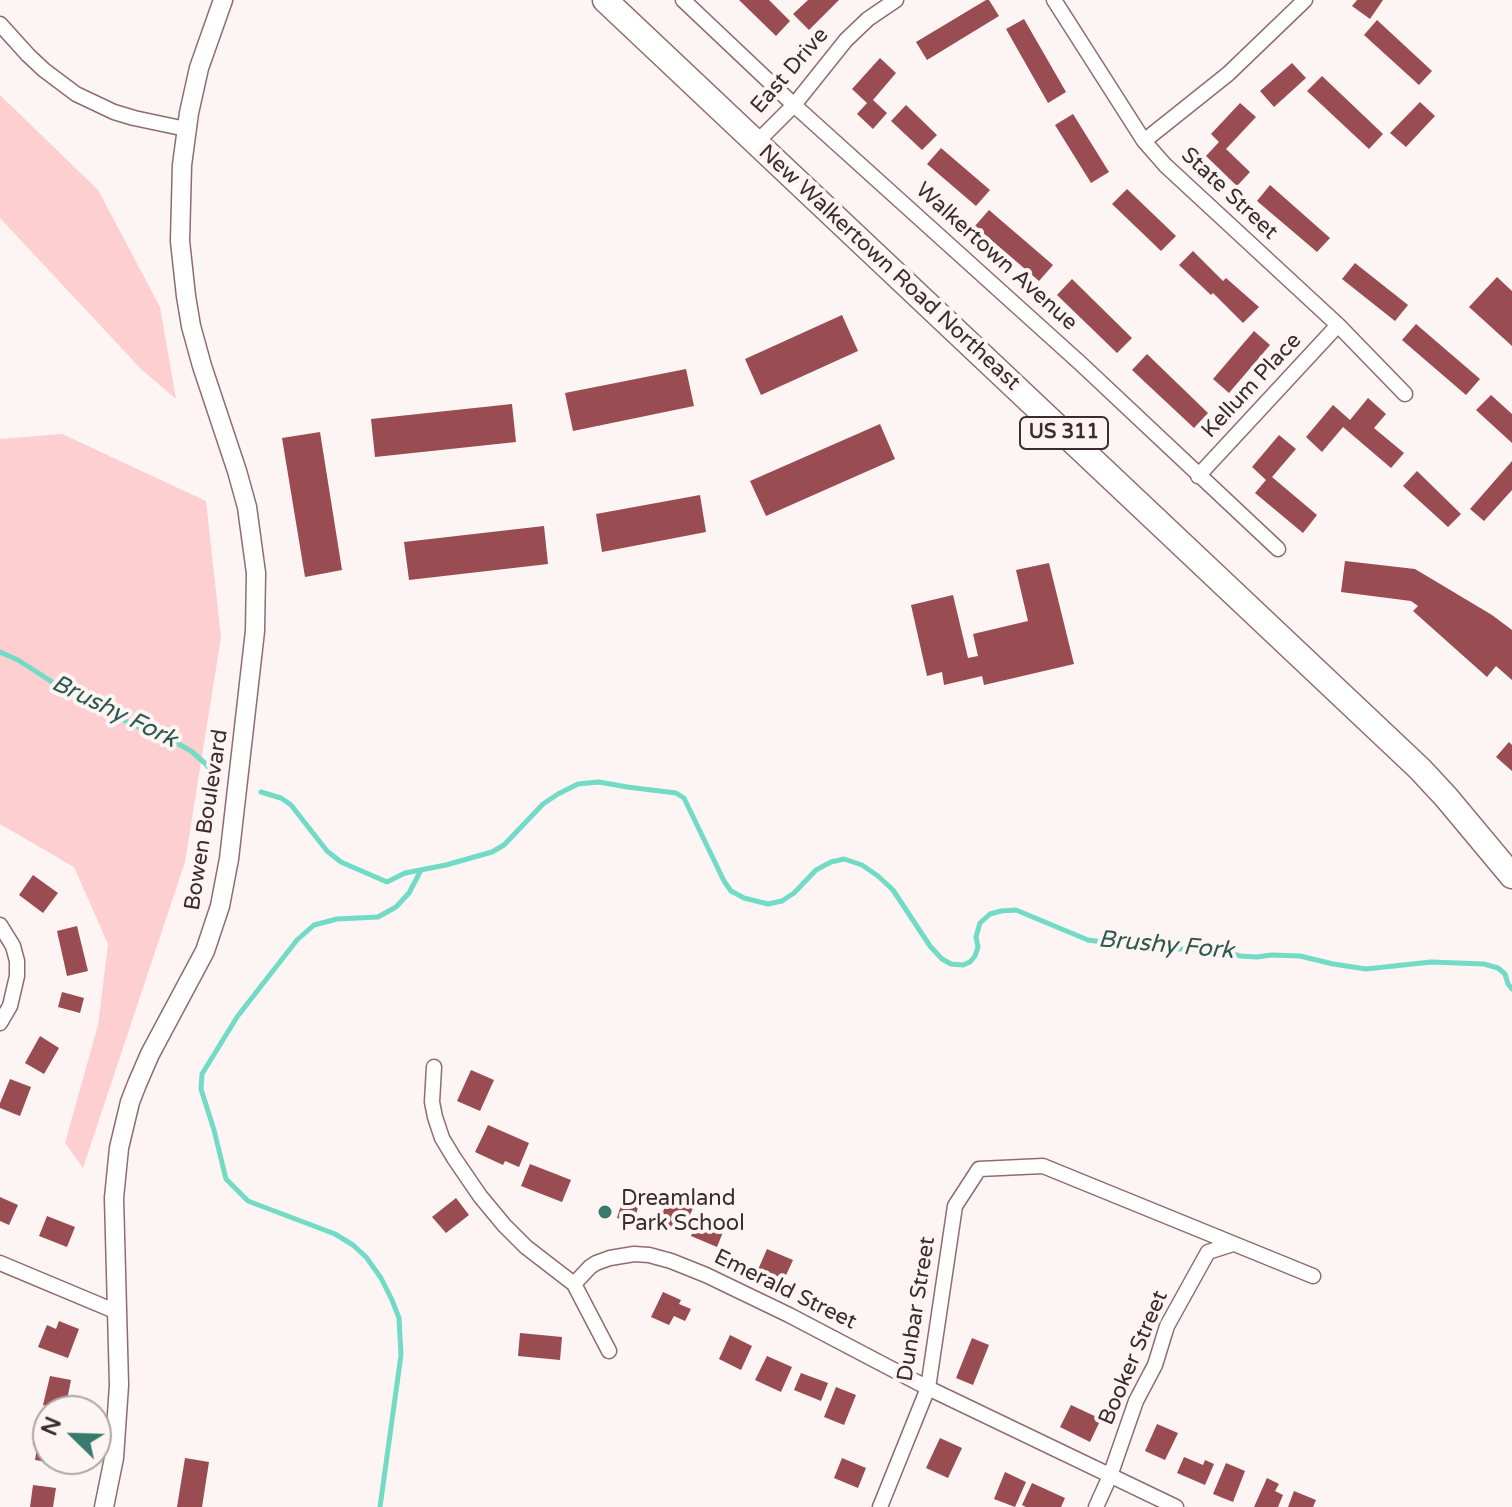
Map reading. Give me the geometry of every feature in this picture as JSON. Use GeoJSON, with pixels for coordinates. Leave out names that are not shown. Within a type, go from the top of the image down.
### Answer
{"type":"FeatureCollection","features":[{"type":"Feature","properties":{"kind":"main road","name":"New Walkertown Road Northeast"},"geometry":{"type":"LineString","coordinates":[[605,0],[1420,769],[1512,875]]}},
{"type":"Feature","properties":{"kind":"street","name":"Bowen Boulevard"},"geometry":{"type":"LineString","coordinates":[[104,1507],[114,1458],[119,1385],[114,1198],[119,1148],[137,1084],[205,951],[220,906],[229,859],[255,631],[256,573],[247,507],[191,326],[180,241],[186,129],[199,68],[223,0]]}},
{"type":"Feature","properties":{"kind":"street","name":"Walkertown Avenue"},"geometry":{"type":"LineString","coordinates":[[683,0],[794,105],[1080,363],[1278,549]]}},
{"type":"Feature","properties":{"kind":"street","name":"East Drive"},"geometry":{"type":"LineString","coordinates":[[756,143],[794,105],[846,40],[868,19],[896,0]]}},
{"type":"Feature","properties":{"kind":"street","name":"State Street"},"geometry":{"type":"LineString","coordinates":[[1054,0],[1144,141],[1165,165],[1338,325],[1405,394]]}},
{"type":"Feature","properties":{"kind":"street"},"geometry":{"type":"LineString","coordinates":[[1144,141],[1228,74],[1305,0]]}},
{"type":"Feature","properties":{"kind":"street"},"geometry":{"type":"LineString","coordinates":[[0,24],[28,55],[76,94],[114,112],[186,129]]}},
{"type":"Feature","properties":{"kind":"street","name":"Kellum Place"},"geometry":{"type":"LineString","coordinates":[[1198,476],[1338,325]]}},
{"type":"Feature","properties":{"kind":"street"},"geometry":{"type":"LineString","coordinates":[[0,925],[13,946],[17,976],[10,1006],[0,1023]]}},
{"type":"Feature","properties":{"kind":"street"},"geometry":{"type":"LineString","coordinates":[[434,1067],[432,1102],[435,1117],[442,1138],[454,1158],[504,1225],[526,1247],[574,1284],[609,1351]]}},
{"type":"Feature","properties":{"kind":"street","name":"Dunbar Street"},"geometry":{"type":"LineString","coordinates":[[880,1507],[928,1388],[955,1206],[979,1169],[1043,1166],[1233,1244]]}},
{"type":"Feature","properties":{"kind":"street"},"geometry":{"type":"LineString","coordinates":[[1233,1244],[1313,1276]]}},
{"type":"Feature","properties":{"kind":"street","name":"Booker Street"},"geometry":{"type":"LineString","coordinates":[[1096,1507],[1136,1401],[1155,1365],[1167,1326],[1208,1252],[1233,1244]]}},
{"type":"Feature","properties":{"kind":"street","name":"Emerald Street"},"geometry":{"type":"LineString","coordinates":[[574,1284],[596,1263],[610,1258],[634,1254],[671,1261],[775,1308],[928,1388],[1176,1507]]}},
{"type":"Feature","properties":{"kind":"street"},"geometry":{"type":"LineString","coordinates":[[0,1263],[117,1312]]}},
{"type":"Feature","properties":{"kind":"shaded area"},"geometry":{"type":"Polygon","coordinates":[[[0,95],[98,190],[160,307],[176,399],[142,370],[0,218],[0,95]]]}},
{"type":"Feature","properties":{"kind":"shaded area"},"geometry":{"type":"Polygon","coordinates":[[[62,434],[206,501],[221,637],[185,862],[83,1168],[65,1143],[98,1025],[108,944],[74,867],[0,824],[0,439],[62,434]]]}},
{"type":"Feature","properties":{"kind":"building"},"geometry":{"type":"Polygon","coordinates":[[[739,0],[769,0],[790,21],[776,36],[739,0]]]}},
{"type":"Feature","properties":{"kind":"building"},"geometry":{"type":"Polygon","coordinates":[[[808,0],[839,0],[809,30],[793,14],[808,0]]]}},
{"type":"Feature","properties":{"kind":"building"},"geometry":{"type":"Polygon","coordinates":[[[986,0],[999,16],[927,60],[916,42],[986,0]]]}},
{"type":"Feature","properties":{"kind":"building"},"geometry":{"type":"Polygon","coordinates":[[[1357,0],[1383,0],[1370,19],[1352,6],[1357,0]]]}},
{"type":"Feature","properties":{"kind":"building"},"geometry":{"type":"Polygon","coordinates":[[[1024,19],[1066,92],[1048,103],[1006,29],[1024,19]]]}},
{"type":"Feature","properties":{"kind":"building"},"geometry":{"type":"Polygon","coordinates":[[[1377,20],[1432,71],[1419,85],[1364,35],[1377,20]]]}},
{"type":"Feature","properties":{"kind":"building"},"geometry":{"type":"Polygon","coordinates":[[[880,58],[896,73],[873,100],[887,113],[873,129],[857,114],[867,103],[852,89],[880,58]]]}},
{"type":"Feature","properties":{"kind":"building"},"geometry":{"type":"Polygon","coordinates":[[[1292,63],[1306,78],[1274,107],[1260,91],[1292,63]]]}},
{"type":"Feature","properties":{"kind":"building"},"geometry":{"type":"Polygon","coordinates":[[[1322,76],[1383,134],[1369,149],[1307,91],[1322,76]]]}},
{"type":"Feature","properties":{"kind":"building"},"geometry":{"type":"Polygon","coordinates":[[[1420,102],[1435,116],[1406,147],[1390,133],[1420,102]]]}},
{"type":"Feature","properties":{"kind":"building"},"geometry":{"type":"Polygon","coordinates":[[[1240,103],[1256,117],[1226,149],[1250,172],[1237,186],[1206,156],[1219,142],[1211,134],[1240,103]]]}},
{"type":"Feature","properties":{"kind":"building"},"geometry":{"type":"Polygon","coordinates":[[[906,105],[937,135],[922,150],[891,121],[906,105]]]}},
{"type":"Feature","properties":{"kind":"building"},"geometry":{"type":"Polygon","coordinates":[[[1073,114],[1109,172],[1091,183],[1055,125],[1073,114]]]}},
{"type":"Feature","properties":{"kind":"building"},"geometry":{"type":"Polygon","coordinates":[[[941,148],[990,190],[976,206],[927,164],[941,148]]]}},
{"type":"Feature","properties":{"kind":"building"},"geometry":{"type":"Polygon","coordinates":[[[1270,185],[1330,238],[1317,252],[1257,201],[1270,185]]]}},
{"type":"Feature","properties":{"kind":"building"},"geometry":{"type":"Polygon","coordinates":[[[1127,189],[1176,236],[1161,251],[1112,204],[1127,189]]]}},
{"type":"Feature","properties":{"kind":"building"},"geometry":{"type":"Polygon","coordinates":[[[989,210],[1053,265],[1039,281],[975,226],[989,210]]]}},
{"type":"Feature","properties":{"kind":"building"},"geometry":{"type":"Polygon","coordinates":[[[1193,251],[1223,281],[1226,278],[1259,307],[1243,323],[1179,265],[1193,251]]]}},
{"type":"Feature","properties":{"kind":"building"},"geometry":{"type":"Polygon","coordinates":[[[1355,263],[1408,305],[1395,321],[1342,279],[1355,263]]]}},
{"type":"Feature","properties":{"kind":"building"},"geometry":{"type":"Polygon","coordinates":[[[1497,277],[1512,291],[1512,346],[1469,307],[1497,277]]]}},
{"type":"Feature","properties":{"kind":"building"},"geometry":{"type":"Polygon","coordinates":[[[1072,279],[1132,338],[1117,353],[1057,295],[1072,279]]]}},
{"type":"Feature","properties":{"kind":"building"},"geometry":{"type":"Polygon","coordinates":[[[842,315],[858,351],[761,395],[745,359],[842,315]]]}},
{"type":"Feature","properties":{"kind":"building"},"geometry":{"type":"Polygon","coordinates":[[[1416,324],[1480,379],[1466,395],[1402,340],[1416,324]]]}},
{"type":"Feature","properties":{"kind":"building"},"geometry":{"type":"Polygon","coordinates":[[[1254,331],[1270,345],[1229,393],[1213,379],[1254,331]]]}},
{"type":"Feature","properties":{"kind":"building"},"geometry":{"type":"Polygon","coordinates":[[[1147,354],[1208,413],[1194,428],[1132,370],[1147,354]]]}},
{"type":"Feature","properties":{"kind":"building"},"geometry":{"type":"Polygon","coordinates":[[[686,369],[694,406],[573,431],[565,393],[686,369]]]}},
{"type":"Feature","properties":{"kind":"building"},"geometry":{"type":"Polygon","coordinates":[[[1491,395],[1512,414],[1512,443],[1476,410],[1491,395]]]}},
{"type":"Feature","properties":{"kind":"building"},"geometry":{"type":"Polygon","coordinates":[[[1368,398],[1386,414],[1374,428],[1404,453],[1391,468],[1343,427],[1322,452],[1306,437],[1333,405],[1350,420],[1368,398]]]}},
{"type":"Feature","properties":{"kind":"building"},"geometry":{"type":"Polygon","coordinates":[[[512,404],[516,442],[375,457],[371,419],[512,404]]]}},
{"type":"Feature","properties":{"kind":"building"},"geometry":{"type":"Polygon","coordinates":[[[880,424],[895,459],[766,516],[750,481],[880,424]]]}},
{"type":"Feature","properties":{"kind":"building"},"geometry":{"type":"Polygon","coordinates":[[[320,432],[342,570],[305,577],[282,438],[320,432]]]}},
{"type":"Feature","properties":{"kind":"building"},"geometry":{"type":"Polygon","coordinates":[[[1279,435],[1296,449],[1272,477],[1317,515],[1303,533],[1255,493],[1266,480],[1252,467],[1279,435]]]}},
{"type":"Feature","properties":{"kind":"building"},"geometry":{"type":"Polygon","coordinates":[[[1512,461],[1512,490],[1484,521],[1470,509],[1512,461]]]}},
{"type":"Feature","properties":{"kind":"building"},"geometry":{"type":"Polygon","coordinates":[[[1417,471],[1461,514],[1448,527],[1403,486],[1417,471]]]}},
{"type":"Feature","properties":{"kind":"building"},"geometry":{"type":"Polygon","coordinates":[[[700,495],[706,532],[602,552],[596,514],[700,495]]]}},
{"type":"Feature","properties":{"kind":"building"},"geometry":{"type":"Polygon","coordinates":[[[544,526],[548,564],[409,580],[404,542],[544,526]]]}},
{"type":"Feature","properties":{"kind":"building"},"geometry":{"type":"Polygon","coordinates":[[[1345,561],[1415,569],[1492,615],[1512,630],[1512,680],[1496,666],[1487,677],[1413,611],[1418,606],[1411,601],[1341,592],[1345,561]]]}},
{"type":"Feature","properties":{"kind":"building"},"geometry":{"type":"Polygon","coordinates":[[[1049,563],[1074,664],[984,685],[982,676],[944,685],[942,672],[927,676],[911,605],[953,595],[968,658],[978,656],[973,634],[1028,621],[1016,570],[1049,563]]]}},
{"type":"Feature","properties":{"kind":"building"},"geometry":{"type":"Polygon","coordinates":[[[1509,742],[1512,745],[1512,771],[1496,757],[1509,742]]]}},
{"type":"Feature","properties":{"kind":"building"},"geometry":{"type":"Polygon","coordinates":[[[33,875],[58,893],[43,913],[19,895],[33,875]]]}},
{"type":"Feature","properties":{"kind":"building"},"geometry":{"type":"Polygon","coordinates":[[[77,926],[88,971],[67,976],[57,931],[77,926]]]}},
{"type":"Feature","properties":{"kind":"building"},"geometry":{"type":"Polygon","coordinates":[[[62,992],[84,998],[80,1013],[58,1007],[62,992]]]}},
{"type":"Feature","properties":{"kind":"building"},"geometry":{"type":"Polygon","coordinates":[[[40,1036],[59,1048],[44,1074],[25,1063],[40,1036]]]}},
{"type":"Feature","properties":{"kind":"building"},"geometry":{"type":"Polygon","coordinates":[[[471,1070],[494,1080],[480,1111],[457,1101],[471,1070]]]}},
{"type":"Feature","properties":{"kind":"building"},"geometry":{"type":"Polygon","coordinates":[[[10,1079],[31,1087],[20,1116],[0,1108],[10,1079]]]}},
{"type":"Feature","properties":{"kind":"building"},"geometry":{"type":"Polygon","coordinates":[[[488,1125],[529,1143],[519,1167],[505,1161],[503,1165],[475,1152],[488,1125]]]}},
{"type":"Feature","properties":{"kind":"building"},"geometry":{"type":"Polygon","coordinates":[[[530,1164],[571,1180],[562,1202],[521,1186],[530,1164]]]}},
{"type":"Feature","properties":{"kind":"building"},"geometry":{"type":"Polygon","coordinates":[[[0,1197],[18,1205],[9,1225],[0,1221],[0,1197]]]}},
{"type":"Feature","properties":{"kind":"building"},"geometry":{"type":"Polygon","coordinates":[[[456,1198],[469,1215],[446,1233],[432,1217],[456,1198]]]}},
{"type":"Feature","properties":{"kind":"building"},"geometry":{"type":"Polygon","coordinates":[[[669,1198],[693,1208],[682,1233],[658,1223],[669,1198]]]}},
{"type":"Feature","properties":{"kind":"building"},"geometry":{"type":"Polygon","coordinates":[[[622,1202],[638,1207],[634,1223],[617,1218],[622,1202]]]}},
{"type":"Feature","properties":{"kind":"building"},"geometry":{"type":"Polygon","coordinates":[[[47,1216],[75,1227],[67,1247],[39,1236],[47,1216]]]}},
{"type":"Feature","properties":{"kind":"building"},"geometry":{"type":"Polygon","coordinates":[[[699,1216],[725,1227],[717,1247],[691,1236],[699,1216]]]}},
{"type":"Feature","properties":{"kind":"building"},"geometry":{"type":"Polygon","coordinates":[[[767,1249],[793,1260],[782,1284],[757,1272],[767,1249]]]}},
{"type":"Feature","properties":{"kind":"building"},"geometry":{"type":"Polygon","coordinates":[[[663,1292],[681,1300],[679,1304],[691,1309],[685,1321],[674,1316],[669,1325],[651,1317],[663,1292]]]}},
{"type":"Feature","properties":{"kind":"building"},"geometry":{"type":"Polygon","coordinates":[[[59,1321],[79,1329],[68,1358],[38,1347],[47,1325],[56,1329],[59,1321]]]}},
{"type":"Feature","properties":{"kind":"building"},"geometry":{"type":"Polygon","coordinates":[[[520,1333],[562,1337],[560,1360],[518,1356],[520,1333]]]}},
{"type":"Feature","properties":{"kind":"building"},"geometry":{"type":"Polygon","coordinates":[[[730,1335],[752,1346],[741,1370],[719,1359],[730,1335]]]}},
{"type":"Feature","properties":{"kind":"building"},"geometry":{"type":"Polygon","coordinates":[[[972,1338],[989,1345],[973,1385],[956,1378],[972,1338]]]}},
{"type":"Feature","properties":{"kind":"building"},"geometry":{"type":"Polygon","coordinates":[[[767,1356],[792,1367],[781,1392],[755,1380],[767,1356]]]}},
{"type":"Feature","properties":{"kind":"building"},"geometry":{"type":"Polygon","coordinates":[[[801,1373],[828,1383],[821,1401],[794,1390],[801,1373]]]}},
{"type":"Feature","properties":{"kind":"building"},"geometry":{"type":"Polygon","coordinates":[[[50,1376],[71,1380],[68,1395],[45,1395],[50,1376]]]}},
{"type":"Feature","properties":{"kind":"building"},"geometry":{"type":"Polygon","coordinates":[[[836,1387],[856,1395],[844,1425],[824,1417],[836,1387]]]}},
{"type":"Feature","properties":{"kind":"building"},"geometry":{"type":"Polygon","coordinates":[[[1071,1405],[1101,1419],[1090,1442],[1060,1427],[1071,1405]]]}},
{"type":"Feature","properties":{"kind":"building"},"geometry":{"type":"Polygon","coordinates":[[[1157,1424],[1178,1433],[1165,1460],[1145,1451],[1157,1424]]]}},
{"type":"Feature","properties":{"kind":"building"},"geometry":{"type":"Polygon","coordinates":[[[940,1438],[962,1448],[948,1478],[926,1468],[940,1438]]]}},
{"type":"Feature","properties":{"kind":"building"},"geometry":{"type":"Polygon","coordinates":[[[1184,1457],[1203,1465],[1205,1460],[1214,1464],[1205,1485],[1177,1473],[1184,1457]]]}},
{"type":"Feature","properties":{"kind":"building"},"geometry":{"type":"Polygon","coordinates":[[[185,1458],[209,1462],[202,1507],[177,1507],[185,1458]]]}},
{"type":"Feature","properties":{"kind":"building"},"geometry":{"type":"Polygon","coordinates":[[[842,1458],[866,1468],[858,1488],[834,1478],[842,1458]]]}},
{"type":"Feature","properties":{"kind":"building"},"geometry":{"type":"Polygon","coordinates":[[[1226,1463],[1245,1471],[1233,1502],[1213,1494],[1226,1463]]]}},
{"type":"Feature","properties":{"kind":"building"},"geometry":{"type":"Polygon","coordinates":[[[1005,1472],[1026,1482],[1015,1507],[994,1499],[1005,1472]]]}},
{"type":"Feature","properties":{"kind":"building"},"geometry":{"type":"Polygon","coordinates":[[[1267,1478],[1279,1484],[1275,1491],[1283,1495],[1278,1507],[1254,1507],[1267,1478]]]}},
{"type":"Feature","properties":{"kind":"building"},"geometry":{"type":"Polygon","coordinates":[[[1032,1483],[1065,1498],[1061,1507],[1022,1505],[1032,1483]]]}},
{"type":"Feature","properties":{"kind":"building"},"geometry":{"type":"Polygon","coordinates":[[[33,1485],[56,1488],[53,1507],[30,1507],[33,1485]]]}},
{"type":"Feature","properties":{"kind":"building"},"geometry":{"type":"Polygon","coordinates":[[[1294,1491],[1316,1500],[1313,1507],[1288,1507],[1294,1491]]]}},
{"type":"Feature","properties":{"kind":"waterway","name":"Brushy Fork"},"geometry":{"type":"LineString","coordinates":[[0,652],[71,694],[191,751],[220,782]]}},
{"type":"Feature","properties":{"kind":"waterway","name":"Brushy Fork"},"geometry":{"type":"LineString","coordinates":[[261,792],[281,798],[291,805],[327,851],[341,862],[387,882],[405,873],[492,852],[504,845],[543,804],[558,794],[578,784],[599,782],[676,793],[684,798],[724,881],[731,891],[744,898],[768,904],[782,901],[816,870],[831,862],[844,859],[862,865],[893,890],[930,946],[951,964],[963,965],[975,956],[980,923],[990,914],[1016,910],[1088,940],[1155,949],[1201,949],[1257,957],[1300,956],[1366,969],[1431,962],[1484,964],[1498,968],[1505,974],[1512,989]]}},
{"type":"Feature","properties":{"kind":"waterway"},"geometry":{"type":"LineString","coordinates":[[380,1507],[401,1355],[399,1318],[392,1300],[381,1278],[353,1245],[335,1234],[248,1201],[226,1179],[201,1089],[202,1074],[237,1017],[297,940],[314,925],[337,919],[378,917],[396,907],[409,893],[421,870]]}},
{"type":"Feature","properties":{"kind":"place","name":"Dreamland Park School"},"geometry":{"type":"Point","coordinates":[605,1212]}}]}
